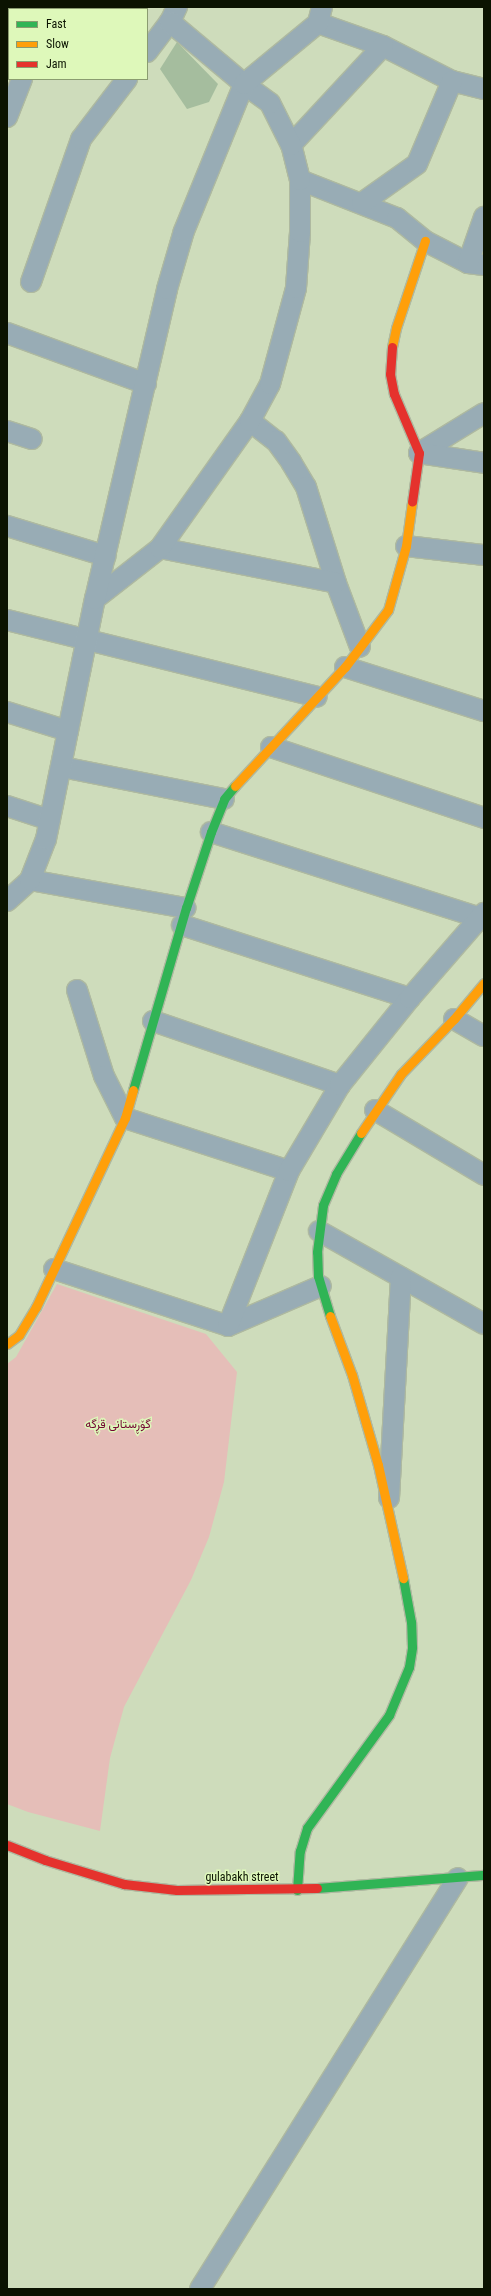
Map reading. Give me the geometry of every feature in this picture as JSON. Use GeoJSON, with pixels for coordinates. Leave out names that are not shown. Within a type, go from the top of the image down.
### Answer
{"type":"FeatureCollection","features":[{"type":"Feature","properties":{"kind":"street"},"geometry":{"type":"LineString","coordinates":[[96,599],[160,548],[250,422],[270,384],[296,288],[300,232],[300,180],[291,145],[270,103],[244,84],[174,14],[148,51]]}},
{"type":"Feature","properties":{"kind":"street"},"geometry":{"type":"LineString","coordinates":[[7,901],[30,880],[50,820],[62,768],[86,639],[167,289],[184,231],[244,84],[320,15],[452,81],[484,89]]}},
{"type":"Feature","properties":{"kind":"street"},"geometry":{"type":"LineString","coordinates":[[291,145],[383,46]]}},
{"type":"Feature","properties":{"kind":"street"},"geometry":{"type":"LineString","coordinates":[[7,117],[22,80]]}},
{"type":"Feature","properties":{"kind":"street"},"geometry":{"type":"LineString","coordinates":[[32,282],[81,139],[126,80]]}},
{"type":"Feature","properties":{"kind":"street"},"geometry":{"type":"LineString","coordinates":[[362,203],[417,164],[452,81]]}},
{"type":"Feature","properties":{"kind":"street"},"geometry":{"type":"LineString","coordinates":[[300,180],[397,218],[425,241],[476,264],[484,217]]}},
{"type":"Feature","properties":{"kind":"street"},"geometry":{"type":"LineString","coordinates":[[7,1344],[19,1335],[36,1307],[124,1118],[184,916],[211,832],[224,799],[345,667],[388,610],[406,546],[419,453],[394,394],[390,374],[396,328],[425,241]]}},
{"type":"Feature","properties":{"kind":"street"},"geometry":{"type":"LineString","coordinates":[[7,333],[146,384]]}},
{"type":"Feature","properties":{"kind":"street"},"geometry":{"type":"LineString","coordinates":[[419,453],[484,413]]}},
{"type":"Feature","properties":{"kind":"street"},"geometry":{"type":"LineString","coordinates":[[250,422],[276,442],[291,462],[306,487],[336,583],[360,648]]}},
{"type":"Feature","properties":{"kind":"street"},"geometry":{"type":"LineString","coordinates":[[7,431],[32,438]]}},
{"type":"Feature","properties":{"kind":"street"},"geometry":{"type":"LineString","coordinates":[[419,453],[484,463]]}},
{"type":"Feature","properties":{"kind":"street"},"geometry":{"type":"LineString","coordinates":[[7,526],[106,556]]}},
{"type":"Feature","properties":{"kind":"street"},"geometry":{"type":"LineString","coordinates":[[406,546],[484,555]]}},
{"type":"Feature","properties":{"kind":"street"},"geometry":{"type":"LineString","coordinates":[[160,548],[336,583]]}},
{"type":"Feature","properties":{"kind":"street"},"geometry":{"type":"LineString","coordinates":[[7,620],[317,697]]}},
{"type":"Feature","properties":{"kind":"street"},"geometry":{"type":"LineString","coordinates":[[345,667],[484,711]]}},
{"type":"Feature","properties":{"kind":"street"},"geometry":{"type":"LineString","coordinates":[[7,712],[68,731]]}},
{"type":"Feature","properties":{"kind":"street"},"geometry":{"type":"LineString","coordinates":[[271,747],[484,818]]}},
{"type":"Feature","properties":{"kind":"street"},"geometry":{"type":"LineString","coordinates":[[62,768],[224,799]]}},
{"type":"Feature","properties":{"kind":"street"},"geometry":{"type":"LineString","coordinates":[[7,806],[50,820]]}},
{"type":"Feature","properties":{"kind":"street"},"geometry":{"type":"LineString","coordinates":[[211,832],[482,916],[410,998],[340,1086],[289,1170],[228,1326]]}},
{"type":"Feature","properties":{"kind":"street"},"geometry":{"type":"LineString","coordinates":[[30,880],[184,916],[410,998]]}},
{"type":"Feature","properties":{"kind":"street"},"geometry":{"type":"LineString","coordinates":[[297,1890],[300,1850],[307,1828],[322,1805],[372,1741],[389,1715],[409,1668],[412,1647],[411,1622],[378,1465],[352,1375],[321,1286],[317,1252],[323,1205],[336,1174],[375,1110],[401,1074],[454,1019],[484,983]]}},
{"type":"Feature","properties":{"kind":"street"},"geometry":{"type":"LineString","coordinates":[[77,990],[104,1076],[124,1118],[289,1170]]}},
{"type":"Feature","properties":{"kind":"street"},"geometry":{"type":"LineString","coordinates":[[454,1019],[484,1036]]}},
{"type":"Feature","properties":{"kind":"street"},"geometry":{"type":"LineString","coordinates":[[153,1021],[340,1086]]}},
{"type":"Feature","properties":{"kind":"street"},"geometry":{"type":"LineString","coordinates":[[375,1110],[484,1175]]}},
{"type":"Feature","properties":{"kind":"street"},"geometry":{"type":"LineString","coordinates":[[319,1231],[484,1324]]}},
{"type":"Feature","properties":{"kind":"street"},"geometry":{"type":"LineString","coordinates":[[54,1269],[228,1326],[321,1286]]}},
{"type":"Feature","properties":{"kind":"street"},"geometry":{"type":"LineString","coordinates":[[388,1512],[401,1277]]}},
{"type":"Feature","properties":{"kind":"street","name":"gulabakh street"},"geometry":{"type":"LineString","coordinates":[[7,1845],[45,1860],[124,1884],[178,1890],[297,1890],[484,1875]]}},
{"type":"Feature","properties":{"kind":"street"},"geometry":{"type":"LineString","coordinates":[[200,2289],[458,1878]]}},
{"type":"Feature","properties":{"kind":"green space","name":"گۆڕستانی قڕگە"},"geometry":{"type":"Polygon","coordinates":[[[57,1284],[206,1334],[237,1372],[224,1482],[209,1537],[191,1580],[124,1707],[110,1758],[100,1831],[28,1812],[7,1804],[7,1364],[16,1357],[57,1284]]]}},
{"type":"Feature","properties":{"kind":"building"},"geometry":{"type":"Polygon","coordinates":[[[177,42],[218,84],[209,102],[187,109],[160,69],[177,42]]]}},
{"type":"Feature","properties":{"kind":"traffic: fast"},"geometry":{"type":"LineString","coordinates":[[133,1090],[186,908],[211,832],[224,799],[235,786]]}},
{"type":"Feature","properties":{"kind":"traffic: fast"},"geometry":{"type":"LineString","coordinates":[[330,1316],[318,1276],[317,1252],[323,1205],[336,1174],[361,1133]]}},
{"type":"Feature","properties":{"kind":"traffic: fast"},"geometry":{"type":"LineString","coordinates":[[297,1890],[300,1851],[307,1828],[389,1715],[409,1667],[412,1647],[411,1622],[403,1578]]}},
{"type":"Feature","properties":{"kind":"traffic: fast"},"geometry":{"type":"LineString","coordinates":[[317,1888],[484,1875]]}},
{"type":"Feature","properties":{"kind":"traffic: slow"},"geometry":{"type":"LineString","coordinates":[[392,347],[396,328],[425,241]]}},
{"type":"Feature","properties":{"kind":"traffic: slow"},"geometry":{"type":"LineString","coordinates":[[235,786],[345,667],[388,610],[406,546],[412,502]]}},
{"type":"Feature","properties":{"kind":"traffic: slow"},"geometry":{"type":"LineString","coordinates":[[361,1133],[401,1074],[454,1019],[484,983]]}},
{"type":"Feature","properties":{"kind":"traffic: slow"},"geometry":{"type":"LineString","coordinates":[[7,1344],[19,1335],[36,1307],[125,1118],[133,1090]]}},
{"type":"Feature","properties":{"kind":"traffic: slow"},"geometry":{"type":"LineString","coordinates":[[330,1316],[352,1375],[378,1465],[403,1578]]}},
{"type":"Feature","properties":{"kind":"traffic: jam"},"geometry":{"type":"LineString","coordinates":[[392,347],[390,374],[394,394],[419,453],[412,502]]}},
{"type":"Feature","properties":{"kind":"traffic: jam"},"geometry":{"type":"LineString","coordinates":[[7,1845],[45,1860],[124,1884],[177,1890],[317,1888]]}}]}
